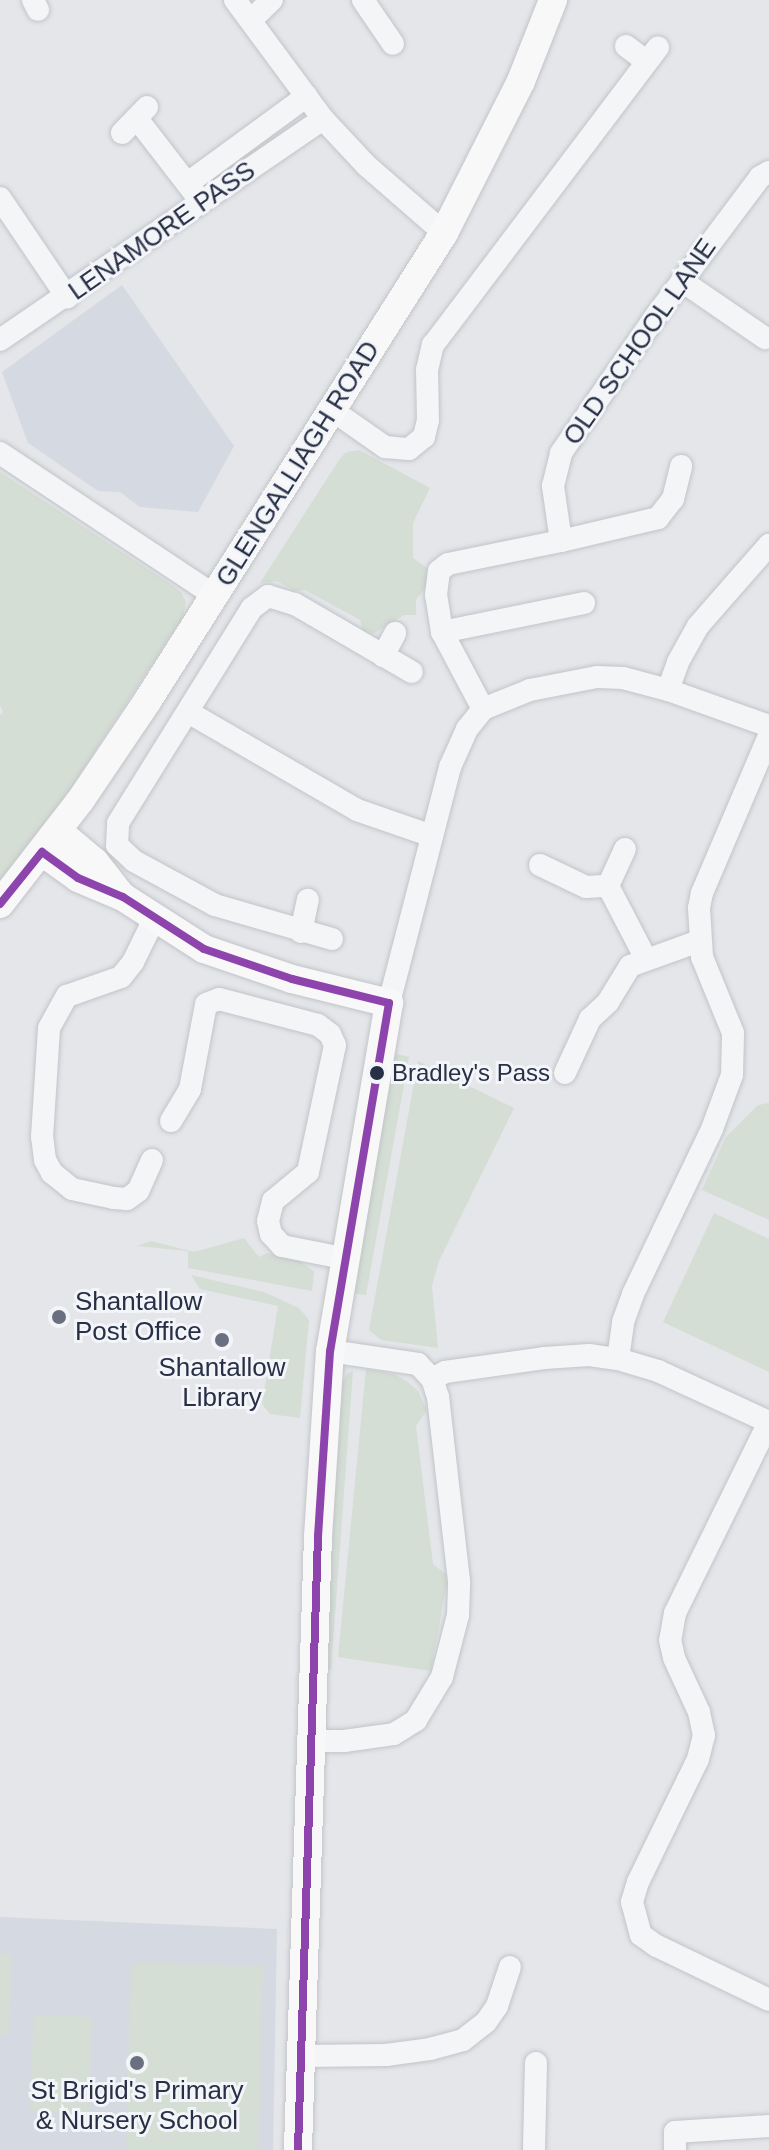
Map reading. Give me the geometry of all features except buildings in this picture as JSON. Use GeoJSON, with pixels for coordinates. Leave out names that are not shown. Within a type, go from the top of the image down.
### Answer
{"type":"FeatureCollection","features":[{"type":"Feature","properties":{"kind":"main road","name":"GLENGALLIAGH ROAD"},"geometry":{"type":"LineString","coordinates":[[0,904],[50,841],[215,596],[444,233],[521,81],[553,0]]}},
{"type":"Feature","properties":{"kind":"main road"},"geometry":{"type":"LineString","coordinates":[[50,841],[78,878],[123,897],[204,949],[292,979],[389,1003],[343,1258],[330,1351],[318,1536],[298,2150]]}},
{"type":"Feature","properties":{"kind":"street"},"geometry":{"type":"LineString","coordinates":[[235,0],[323,119],[367,166],[444,233]]}},
{"type":"Feature","properties":{"kind":"street"},"geometry":{"type":"LineString","coordinates":[[251,20],[272,0]]}},
{"type":"Feature","properties":{"kind":"street"},"geometry":{"type":"LineString","coordinates":[[363,0],[393,44]]}},
{"type":"Feature","properties":{"kind":"street"},"geometry":{"type":"LineString","coordinates":[[332,410],[385,447],[409,449],[424,437],[428,420],[427,370],[433,345],[652,54],[626,46]]}},
{"type":"Feature","properties":{"kind":"street"},"geometry":{"type":"LineString","coordinates":[[188,183],[307,96]]}},
{"type":"Feature","properties":{"kind":"street","name":"LENAMORE PASS"},"geometry":{"type":"LineString","coordinates":[[0,340],[323,119]]}},
{"type":"Feature","properties":{"kind":"street"},"geometry":{"type":"LineString","coordinates":[[136,120],[202,203]]}},
{"type":"Feature","properties":{"kind":"street","name":"OLD SCHOOL LANE"},"geometry":{"type":"LineString","coordinates":[[561,541],[553,486],[557,462],[682,281],[760,177],[769,172]]}},
{"type":"Feature","properties":{"kind":"street"},"geometry":{"type":"LineString","coordinates":[[2,206],[67,297]]}},
{"type":"Feature","properties":{"kind":"street"},"geometry":{"type":"LineString","coordinates":[[682,281],[765,338]]}},
{"type":"Feature","properties":{"kind":"street"},"geometry":{"type":"LineString","coordinates":[[0,453],[215,596]]}},
{"type":"Feature","properties":{"kind":"street"},"geometry":{"type":"LineString","coordinates":[[483,709],[442,632],[437,616],[436,578],[448,564],[658,518],[673,499],[681,466]]}},
{"type":"Feature","properties":{"kind":"street"},"geometry":{"type":"LineString","coordinates":[[668,690],[678,662],[704,617],[769,545]]}},
{"type":"Feature","properties":{"kind":"street"},"geometry":{"type":"LineString","coordinates":[[332,939],[215,905],[134,861],[117,845],[118,823],[252,608],[268,596],[295,604],[412,672]]}},
{"type":"Feature","properties":{"kind":"street"},"geometry":{"type":"LineString","coordinates":[[442,632],[584,603]]}},
{"type":"Feature","properties":{"kind":"street"},"geometry":{"type":"LineString","coordinates":[[383,656],[395,633]]}},
{"type":"Feature","properties":{"kind":"street"},"geometry":{"type":"LineString","coordinates":[[389,1003],[454,757],[467,729],[483,709],[530,690],[597,677],[623,678],[668,690],[769,726]]}},
{"type":"Feature","properties":{"kind":"street"},"geometry":{"type":"LineString","coordinates":[[188,712],[357,810],[432,836]]}},
{"type":"Feature","properties":{"kind":"street"},"geometry":{"type":"LineString","coordinates":[[618,1359],[623,1322],[633,1294],[712,1129],[732,1075],[733,1033],[699,941],[702,893],[769,736]]}},
{"type":"Feature","properties":{"kind":"street"},"geometry":{"type":"LineString","coordinates":[[608,886],[625,849]]}},
{"type":"Feature","properties":{"kind":"street"},"geometry":{"type":"LineString","coordinates":[[540,865],[586,887],[608,886]]}},
{"type":"Feature","properties":{"kind":"street"},"geometry":{"type":"LineString","coordinates":[[608,886],[646,959]]}},
{"type":"Feature","properties":{"kind":"street"},"geometry":{"type":"LineString","coordinates":[[301,932],[308,900]]}},
{"type":"Feature","properties":{"kind":"street"},"geometry":{"type":"LineString","coordinates":[[152,1160],[138,1191],[127,1199],[114,1198],[72,1189],[52,1173],[45,1160],[42,1137],[49,1028],[67,996],[121,977],[133,962],[155,917]]}},
{"type":"Feature","properties":{"kind":"street"},"geometry":{"type":"LineString","coordinates":[[565,1073],[590,1019],[608,1002],[630,966],[699,941]]}},
{"type":"Feature","properties":{"kind":"street"},"geometry":{"type":"LineString","coordinates":[[171,1121],[190,1089],[206,1004],[219,999],[318,1025],[330,1034],[335,1045],[308,1172],[273,1201],[268,1221],[271,1234],[282,1246],[343,1258]]}},
{"type":"Feature","properties":{"kind":"street"},"geometry":{"type":"LineString","coordinates":[[312,1741],[344,1741],[394,1734],[416,1720],[442,1677],[458,1615],[459,1581],[438,1397],[432,1379],[418,1364],[330,1351]]}},
{"type":"Feature","properties":{"kind":"street"},"geometry":{"type":"LineString","coordinates":[[432,1379],[445,1372],[589,1355],[618,1359],[658,1371],[769,1422],[675,1613],[670,1640],[674,1658],[699,1712],[704,1735],[698,1759],[638,1882],[632,1902],[641,1935],[649,1941],[769,2000]]}},
{"type":"Feature","properties":{"kind":"street"},"geometry":{"type":"LineString","coordinates":[[302,2056],[386,2055],[430,2049],[463,2040],[486,2022],[497,2006],[510,1967]]}},
{"type":"Feature","properties":{"kind":"street"},"geometry":{"type":"LineString","coordinates":[[534,2150],[536,2063]]}},
{"type":"Feature","properties":{"kind":"street"},"geometry":{"type":"LineString","coordinates":[[675,2150],[675,2132],[769,2126]]}},
{"type":"Feature","properties":{"kind":"shaded area"},"geometry":{"type":"Polygon","coordinates":[[[122,285],[234,446],[198,512],[140,507],[120,492],[98,491],[28,443],[2,372],[122,285]]]}},
{"type":"Feature","properties":{"kind":"shaded area"},"geometry":{"type":"Polygon","coordinates":[[[359,450],[430,488],[413,523],[413,558],[428,569],[427,585],[416,600],[416,615],[404,615],[373,634],[363,631],[360,620],[305,590],[295,591],[277,581],[260,583],[339,460],[346,452],[359,450]]]}},
{"type":"Feature","properties":{"kind":"shaded area"},"geometry":{"type":"Polygon","coordinates":[[[0,472],[169,583],[181,592],[186,602],[183,617],[73,785],[0,882],[0,715],[3,712],[0,705],[0,472]]]}},
{"type":"Feature","properties":{"kind":"shaded area"},"geometry":{"type":"Polygon","coordinates":[[[397,1054],[409,1057],[366,1295],[351,1293],[385,1084],[394,1079],[398,1069],[391,1065],[392,1057],[397,1054]]]}},
{"type":"Feature","properties":{"kind":"shaded area"},"geometry":{"type":"Polygon","coordinates":[[[418,1061],[514,1108],[439,1261],[432,1286],[438,1348],[381,1340],[369,1330],[418,1061]]]}},
{"type":"Feature","properties":{"kind":"shaded area"},"geometry":{"type":"Polygon","coordinates":[[[769,1103],[769,1220],[702,1190],[726,1137],[758,1105],[769,1103]]]}},
{"type":"Feature","properties":{"kind":"shaded area"},"geometry":{"type":"Polygon","coordinates":[[[714,1213],[769,1239],[769,1372],[663,1322],[714,1213]]]}},
{"type":"Feature","properties":{"kind":"shaded area"},"geometry":{"type":"Polygon","coordinates":[[[244,1238],[259,1257],[267,1253],[297,1259],[314,1272],[312,1291],[188,1268],[188,1251],[137,1246],[151,1241],[194,1252],[244,1238]]]}},
{"type":"Feature","properties":{"kind":"shaded area"},"geometry":{"type":"Polygon","coordinates":[[[191,1275],[264,1292],[299,1308],[309,1320],[300,1418],[270,1414],[262,1404],[278,1306],[200,1289],[191,1275]]]}},
{"type":"Feature","properties":{"kind":"shaded area"},"geometry":{"type":"Polygon","coordinates":[[[366,1369],[394,1374],[408,1382],[418,1391],[427,1410],[416,1426],[433,1564],[448,1576],[431,1671],[338,1657],[366,1369]]]}},
{"type":"Feature","properties":{"kind":"shaded area"},"geometry":{"type":"Polygon","coordinates":[[[353,1370],[331,1669],[326,1669],[339,1388],[353,1370]]]}},
{"type":"Feature","properties":{"kind":"shaded area","name":"St Brigid's Primary & Nursery School"},"geometry":{"type":"Polygon","coordinates":[[[0,1917],[277,1929],[273,2150],[0,2150],[0,1917]]]}},
{"type":"Feature","properties":{"kind":"shaded area"},"geometry":{"type":"Polygon","coordinates":[[[0,1954],[12,1954],[9,2035],[0,2034],[0,1954]]]}},
{"type":"Feature","properties":{"kind":"shaded area"},"geometry":{"type":"Polygon","coordinates":[[[131,1963],[263,1966],[258,2150],[126,2150],[131,1963]]]}},
{"type":"Feature","properties":{"kind":"shaded area"},"geometry":{"type":"Polygon","coordinates":[[[34,2015],[92,2017],[89,2113],[30,2111],[34,2015]]]}},
{"type":"Feature","properties":{"kind":"transit line"},"geometry":{"type":"LineString","coordinates":[[0,904],[42,852],[78,878],[123,897],[204,949],[292,979],[389,1003],[330,1351],[318,1536],[298,2150]]}},
{"type":"Feature","properties":{"kind":"place","name":"Bradley's Pass"},"geometry":{"type":"Point","coordinates":[377,1073]}},
{"type":"Feature","properties":{"kind":"place","name":"Shantallow Post Office"},"geometry":{"type":"Point","coordinates":[59,1317]}},
{"type":"Feature","properties":{"kind":"place","name":"Shantallow Library"},"geometry":{"type":"Point","coordinates":[222,1340]}},
{"type":"Feature","properties":{"kind":"place","name":"St Brigid's Primary & Nursery School"},"geometry":{"type":"Point","coordinates":[137,2063]}}]}
